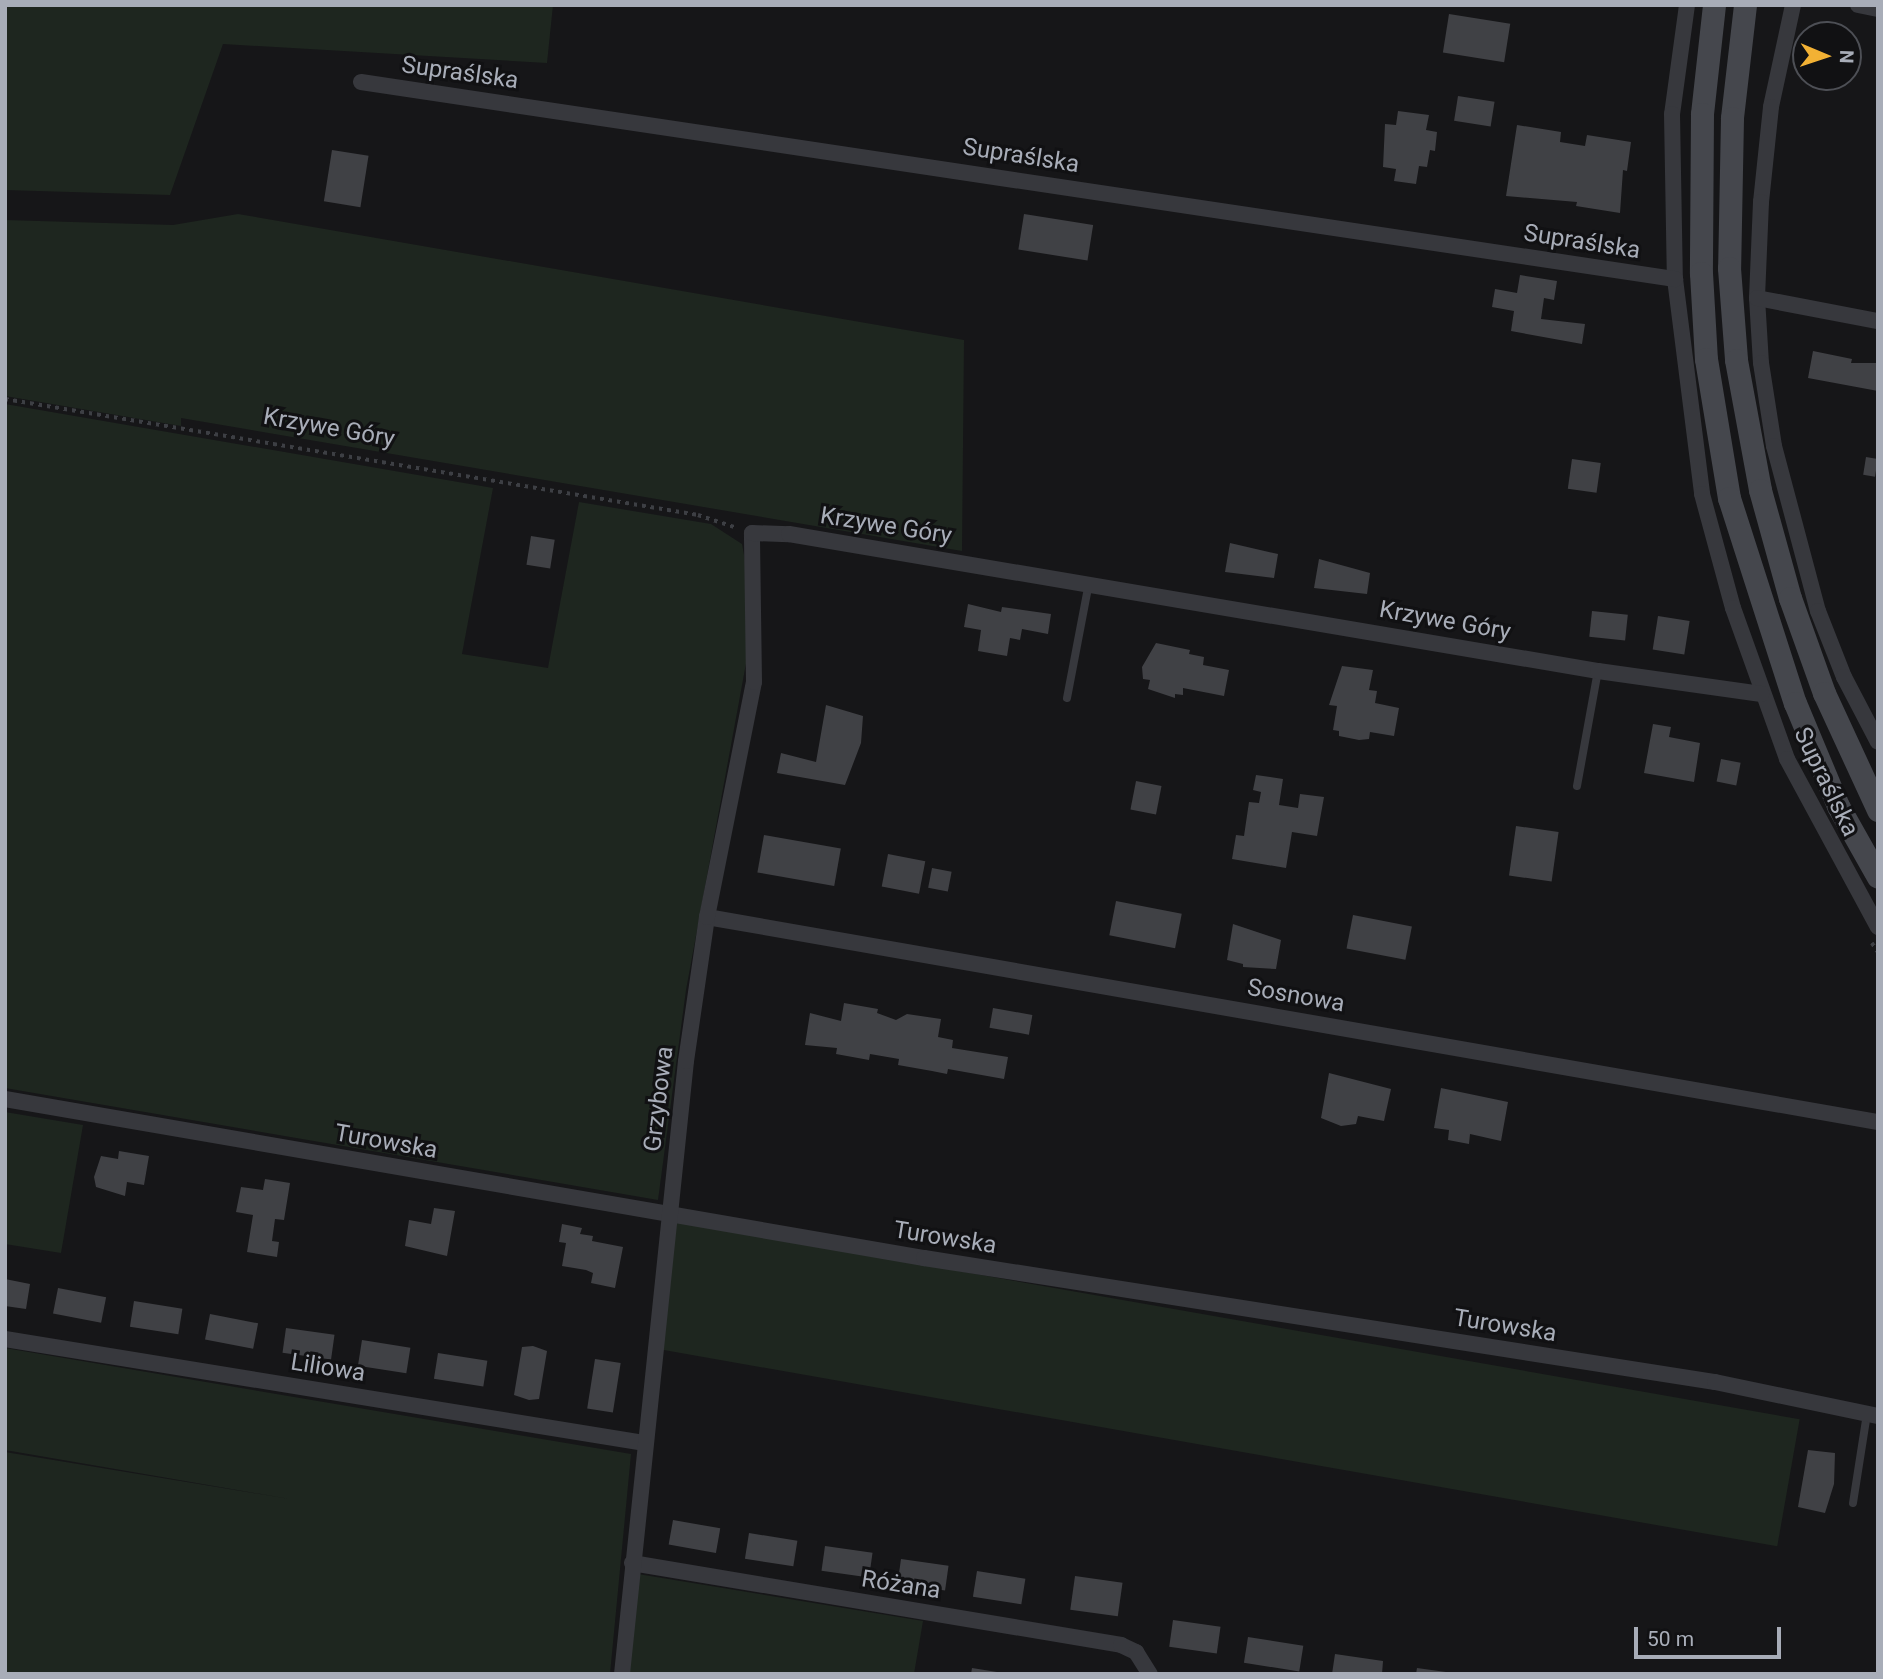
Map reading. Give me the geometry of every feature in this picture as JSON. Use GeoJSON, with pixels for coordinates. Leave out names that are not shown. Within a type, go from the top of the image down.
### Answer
{"type":"FeatureCollection","features":[{"type":"Feature","properties":{"kind":"main road"},"geometry":{"type":"LineString","coordinates":[[1714,5],[1702,114],[1701,273],[1706,359],[1729,498],[1795,703],[1838,806],[1878,877]]}},
{"type":"Feature","properties":{"kind":"main road"},"geometry":{"type":"LineString","coordinates":[[1745,5],[1732,118],[1729,268],[1736,360],[1760,490],[1790,598],[1824,694],[1878,810]]}},
{"type":"Feature","properties":{"kind":"street","name":"Supraślska"},"geometry":{"type":"LineString","coordinates":[[1687,5],[1672,114],[1675,279],[1702,494],[1761,694],[1787,759],[1878,927]]}},
{"type":"Feature","properties":{"kind":"street"},"geometry":{"type":"LineString","coordinates":[[1793,5],[1771,107],[1758,298],[1774,446],[1793,524],[1844,677],[1878,742]]}},
{"type":"Feature","properties":{"kind":"street"},"geometry":{"type":"LineString","coordinates":[[1858,5],[1878,9]]}},
{"type":"Feature","properties":{"kind":"street","name":"Supraślska"},"geometry":{"type":"LineString","coordinates":[[360,82],[1675,279]]}},
{"type":"Feature","properties":{"kind":"street"},"geometry":{"type":"LineString","coordinates":[[1758,298],[1878,321]]}},
{"type":"Feature","properties":{"kind":"street","name":"Krzywe Góry"},"geometry":{"type":"LineString","coordinates":[[752,533],[789,534],[1598,671],[1761,694]]}},
{"type":"Feature","properties":{"kind":"street","name":"Grzybowa"},"geometry":{"type":"LineString","coordinates":[[622,1674],[669,1214],[707,917],[754,682],[752,533]]}},
{"type":"Feature","properties":{"kind":"street","name":"Sosnowa"},"geometry":{"type":"LineString","coordinates":[[707,917],[1878,1122]]}},
{"type":"Feature","properties":{"kind":"street","name":"Turowska"},"geometry":{"type":"LineString","coordinates":[[5,1099],[669,1214],[1715,1382],[1873,1415]]}},
{"type":"Feature","properties":{"kind":"street","name":"Liliowa"},"geometry":{"type":"LineString","coordinates":[[5,1339],[644,1443]]}},
{"type":"Feature","properties":{"kind":"street","name":"Różana"},"geometry":{"type":"LineString","coordinates":[[632,1563],[1121,1645],[1136,1651],[1150,1674]]}},
{"type":"Feature","properties":{"kind":"lane"},"geometry":{"type":"LineString","coordinates":[[1067,698],[1089,583]]}},
{"type":"Feature","properties":{"kind":"lane"},"geometry":{"type":"LineString","coordinates":[[1577,786],[1598,671]]}},
{"type":"Feature","properties":{"kind":"lane"},"geometry":{"type":"LineString","coordinates":[[1853,1503],[1873,1415]]}},
{"type":"Feature","properties":{"kind":"path","name":"Krzywe Góry"},"geometry":{"type":"LineString","coordinates":[[5,399],[684,512],[752,533]]}},
{"type":"Feature","properties":{"kind":"shaded area"},"geometry":{"type":"Polygon","coordinates":[[[5,5],[553,5],[547,63],[223,44],[170,195],[5,190],[5,5]]]}},
{"type":"Feature","properties":{"kind":"shaded area"},"geometry":{"type":"Polygon","coordinates":[[[238,214],[964,340],[962,551],[181,418],[181,426],[5,396],[5,220],[173,225],[238,214]]]}},
{"type":"Feature","properties":{"kind":"shaded area"},"geometry":{"type":"Polygon","coordinates":[[[5,404],[493,488],[462,654],[548,668],[579,502],[711,524],[742,544],[748,577],[747,658],[686,990],[658,1200],[5,1088],[5,404]]]}},
{"type":"Feature","properties":{"kind":"shaded area"},"geometry":{"type":"Polygon","coordinates":[[[5,1112],[83,1125],[61,1253],[5,1244],[5,1112]]]}},
{"type":"Feature","properties":{"kind":"shaded area"},"geometry":{"type":"Polygon","coordinates":[[[675,1221],[1800,1419],[1777,1546],[653,1348],[675,1221]]]}},
{"type":"Feature","properties":{"kind":"shaded area"},"geometry":{"type":"Polygon","coordinates":[[[5,1348],[631,1454],[610,1674],[5,1674],[5,1452],[290,1499],[5,1450],[5,1348]]]}},
{"type":"Feature","properties":{"kind":"shaded area"},"geometry":{"type":"Polygon","coordinates":[[[638,1574],[923,1621],[914,1674],[628,1674],[638,1574]]]}},
{"type":"Feature","properties":{"kind":"building"},"geometry":{"type":"Polygon","coordinates":[[[1449,14],[1510,24],[1504,62],[1443,53],[1449,14]]]}},
{"type":"Feature","properties":{"kind":"building"},"geometry":{"type":"Polygon","coordinates":[[[1458,96],[1495,102],[1491,126],[1454,121],[1458,96]]]}},
{"type":"Feature","properties":{"kind":"building"},"geometry":{"type":"Polygon","coordinates":[[[1398,111],[1429,115],[1426,130],[1437,132],[1435,151],[1430,150],[1427,167],[1419,166],[1416,184],[1394,181],[1396,169],[1383,167],[1385,124],[1396,125],[1398,111]]]}},
{"type":"Feature","properties":{"kind":"building"},"geometry":{"type":"Polygon","coordinates":[[[1517,125],[1561,132],[1560,142],[1585,146],[1587,135],[1631,142],[1627,171],[1623,170],[1620,213],[1576,206],[1577,202],[1506,196],[1517,125]]]}},
{"type":"Feature","properties":{"kind":"building"},"geometry":{"type":"Polygon","coordinates":[[[332,150],[369,156],[360,207],[324,201],[332,150]]]}},
{"type":"Feature","properties":{"kind":"building"},"geometry":{"type":"Polygon","coordinates":[[[1024,214],[1093,225],[1088,261],[1018,250],[1024,214]]]}},
{"type":"Feature","properties":{"kind":"building"},"geometry":{"type":"Polygon","coordinates":[[[1520,275],[1557,281],[1554,300],[1544,298],[1541,319],[1585,324],[1582,344],[1511,331],[1514,311],[1492,307],[1495,289],[1517,293],[1520,275]]]}},
{"type":"Feature","properties":{"kind":"building"},"geometry":{"type":"Polygon","coordinates":[[[1813,351],[1852,359],[1851,363],[1878,363],[1878,391],[1808,378],[1813,351]]]}},
{"type":"Feature","properties":{"kind":"building"},"geometry":{"type":"Polygon","coordinates":[[[1866,457],[1878,459],[1875,477],[1863,475],[1866,457]]]}},
{"type":"Feature","properties":{"kind":"building"},"geometry":{"type":"Polygon","coordinates":[[[1572,459],[1601,463],[1597,493],[1568,489],[1572,459]]]}},
{"type":"Feature","properties":{"kind":"building"},"geometry":{"type":"Polygon","coordinates":[[[531,536],[555,540],[550,568],[526,565],[531,536]]]}},
{"type":"Feature","properties":{"kind":"building"},"geometry":{"type":"Polygon","coordinates":[[[1230,543],[1278,554],[1274,578],[1225,572],[1230,543]]]}},
{"type":"Feature","properties":{"kind":"building"},"geometry":{"type":"Polygon","coordinates":[[[1319,559],[1370,573],[1367,594],[1314,588],[1319,559]]]}},
{"type":"Feature","properties":{"kind":"building"},"geometry":{"type":"Polygon","coordinates":[[[968,604],[1001,612],[1002,607],[1051,614],[1048,634],[1022,629],[1020,640],[1010,638],[1007,656],[978,651],[981,630],[964,627],[968,604]]]}},
{"type":"Feature","properties":{"kind":"building"},"geometry":{"type":"Polygon","coordinates":[[[1592,611],[1628,615],[1625,641],[1589,637],[1592,611]]]}},
{"type":"Feature","properties":{"kind":"building"},"geometry":{"type":"Polygon","coordinates":[[[1658,616],[1690,621],[1684,655],[1653,650],[1658,616]]]}},
{"type":"Feature","properties":{"kind":"building"},"geometry":{"type":"Polygon","coordinates":[[[1156,643],[1190,650],[1189,654],[1204,657],[1203,665],[1229,670],[1224,696],[1183,688],[1183,695],[1175,694],[1175,698],[1148,689],[1150,680],[1143,679],[1142,667],[1156,643]]]}},
{"type":"Feature","properties":{"kind":"building"},"geometry":{"type":"Polygon","coordinates":[[[1342,666],[1373,670],[1369,690],[1377,691],[1375,703],[1399,708],[1394,736],[1370,732],[1369,739],[1359,740],[1339,736],[1339,731],[1333,730],[1337,706],[1329,705],[1342,666]]]}},
{"type":"Feature","properties":{"kind":"building"},"geometry":{"type":"Polygon","coordinates":[[[826,705],[863,716],[861,743],[845,785],[777,773],[781,753],[816,762],[826,705]]]}},
{"type":"Feature","properties":{"kind":"building"},"geometry":{"type":"Polygon","coordinates":[[[1653,724],[1671,727],[1669,737],[1700,743],[1694,782],[1644,773],[1653,724]]]}},
{"type":"Feature","properties":{"kind":"building"},"geometry":{"type":"Polygon","coordinates":[[[1721,759],[1741,763],[1736,785],[1717,782],[1721,759]]]}},
{"type":"Feature","properties":{"kind":"building"},"geometry":{"type":"Polygon","coordinates":[[[1256,775],[1283,779],[1279,805],[1298,808],[1300,794],[1324,797],[1317,836],[1292,832],[1286,868],[1232,859],[1236,835],[1244,836],[1249,802],[1259,803],[1261,792],[1253,790],[1256,775]]]}},
{"type":"Feature","properties":{"kind":"building"},"geometry":{"type":"Polygon","coordinates":[[[1136,781],[1162,786],[1156,814],[1130,809],[1136,781]]]}},
{"type":"Feature","properties":{"kind":"building"},"geometry":{"type":"Polygon","coordinates":[[[1516,826],[1559,832],[1552,881],[1509,876],[1516,826]]]}},
{"type":"Feature","properties":{"kind":"building"},"geometry":{"type":"Polygon","coordinates":[[[764,835],[841,849],[834,886],[757,872],[764,835]]]}},
{"type":"Feature","properties":{"kind":"building"},"geometry":{"type":"Polygon","coordinates":[[[888,854],[925,861],[919,894],[882,886],[888,854]]]}},
{"type":"Feature","properties":{"kind":"building"},"geometry":{"type":"Polygon","coordinates":[[[932,868],[952,872],[948,891],[928,888],[932,868]]]}},
{"type":"Feature","properties":{"kind":"building"},"geometry":{"type":"Polygon","coordinates":[[[1116,901],[1182,914],[1175,948],[1109,935],[1116,901]]]}},
{"type":"Feature","properties":{"kind":"building"},"geometry":{"type":"Polygon","coordinates":[[[1353,915],[1412,926],[1405,960],[1347,948],[1353,915]]]}},
{"type":"Feature","properties":{"kind":"building"},"geometry":{"type":"Polygon","coordinates":[[[1233,924],[1281,940],[1276,969],[1243,967],[1243,964],[1227,960],[1233,924]]]}},
{"type":"Feature","properties":{"kind":"building"},"geometry":{"type":"Polygon","coordinates":[[[844,1003],[878,1009],[877,1013],[896,1020],[907,1014],[941,1019],[938,1037],[953,1040],[952,1048],[1008,1057],[1004,1079],[948,1069],[947,1074],[898,1065],[899,1059],[870,1054],[869,1060],[836,1054],[837,1048],[805,1045],[810,1013],[841,1021],[844,1003]]]}},
{"type":"Feature","properties":{"kind":"building"},"geometry":{"type":"Polygon","coordinates":[[[993,1008],[1032,1015],[1029,1035],[990,1028],[993,1008]]]}},
{"type":"Feature","properties":{"kind":"building"},"geometry":{"type":"Polygon","coordinates":[[[1329,1073],[1391,1089],[1384,1121],[1358,1116],[1356,1124],[1341,1126],[1321,1118],[1329,1073]]]}},
{"type":"Feature","properties":{"kind":"building"},"geometry":{"type":"Polygon","coordinates":[[[1441,1088],[1508,1102],[1501,1141],[1470,1134],[1469,1144],[1448,1140],[1449,1130],[1434,1128],[1441,1088]]]}},
{"type":"Feature","properties":{"kind":"building"},"geometry":{"type":"Polygon","coordinates":[[[119,1151],[149,1156],[144,1185],[127,1182],[125,1196],[96,1187],[94,1177],[101,1156],[118,1159],[119,1151]]]}},
{"type":"Feature","properties":{"kind":"building"},"geometry":{"type":"Polygon","coordinates":[[[265,1179],[290,1183],[284,1220],[275,1219],[272,1241],[279,1242],[277,1257],[247,1252],[253,1215],[236,1212],[241,1187],[263,1190],[265,1179]]]}},
{"type":"Feature","properties":{"kind":"building"},"geometry":{"type":"Polygon","coordinates":[[[434,1208],[455,1211],[447,1256],[405,1246],[409,1220],[431,1224],[434,1208]]]}},
{"type":"Feature","properties":{"kind":"building"},"geometry":{"type":"Polygon","coordinates":[[[562,1224],[582,1228],[580,1234],[593,1236],[592,1241],[623,1247],[615,1288],[591,1283],[593,1273],[586,1270],[562,1266],[566,1243],[559,1242],[562,1224]]]}},
{"type":"Feature","properties":{"kind":"building"},"geometry":{"type":"Polygon","coordinates":[[[5,1279],[30,1284],[26,1309],[5,1306],[5,1279]]]}},
{"type":"Feature","properties":{"kind":"building"},"geometry":{"type":"Polygon","coordinates":[[[58,1288],[106,1297],[101,1323],[53,1314],[58,1288]]]}},
{"type":"Feature","properties":{"kind":"building"},"geometry":{"type":"Polygon","coordinates":[[[134,1301],[182,1309],[178,1334],[130,1327],[134,1301]]]}},
{"type":"Feature","properties":{"kind":"building"},"geometry":{"type":"Polygon","coordinates":[[[210,1314],[258,1323],[253,1349],[205,1340],[210,1314]]]}},
{"type":"Feature","properties":{"kind":"building"},"geometry":{"type":"Polygon","coordinates":[[[286,1328],[335,1335],[331,1360],[283,1353],[286,1328]]]}},
{"type":"Feature","properties":{"kind":"building"},"geometry":{"type":"Polygon","coordinates":[[[362,1340],[410,1348],[406,1373],[358,1366],[362,1340]]]}},
{"type":"Feature","properties":{"kind":"building"},"geometry":{"type":"Polygon","coordinates":[[[533,1346],[547,1351],[539,1399],[529,1400],[514,1395],[522,1347],[533,1346]]]}},
{"type":"Feature","properties":{"kind":"building"},"geometry":{"type":"Polygon","coordinates":[[[438,1353],[487,1361],[483,1387],[434,1379],[438,1353]]]}},
{"type":"Feature","properties":{"kind":"building"},"geometry":{"type":"Polygon","coordinates":[[[595,1359],[621,1363],[613,1412],[587,1408],[595,1359]]]}},
{"type":"Feature","properties":{"kind":"building"},"geometry":{"type":"Polygon","coordinates":[[[1808,1450],[1835,1453],[1834,1484],[1825,1513],[1798,1507],[1808,1450]]]}},
{"type":"Feature","properties":{"kind":"building"},"geometry":{"type":"Polygon","coordinates":[[[673,1520],[720,1528],[716,1553],[669,1545],[673,1520]]]}},
{"type":"Feature","properties":{"kind":"building"},"geometry":{"type":"Polygon","coordinates":[[[749,1533],[797,1541],[793,1566],[745,1559],[749,1533]]]}},
{"type":"Feature","properties":{"kind":"building"},"geometry":{"type":"Polygon","coordinates":[[[825,1546],[873,1553],[869,1577],[822,1571],[825,1546]]]}},
{"type":"Feature","properties":{"kind":"building"},"geometry":{"type":"Polygon","coordinates":[[[901,1559],[949,1566],[945,1590],[898,1584],[901,1559]]]}},
{"type":"Feature","properties":{"kind":"building"},"geometry":{"type":"Polygon","coordinates":[[[977,1571],[1025,1579],[1021,1604],[973,1597],[977,1571]]]}},
{"type":"Feature","properties":{"kind":"building"},"geometry":{"type":"Polygon","coordinates":[[[1075,1576],[1123,1583],[1118,1616],[1070,1610],[1075,1576]]]}},
{"type":"Feature","properties":{"kind":"building"},"geometry":{"type":"Polygon","coordinates":[[[1173,1620],[1221,1627],[1217,1653],[1169,1647],[1173,1620]]]}},
{"type":"Feature","properties":{"kind":"building"},"geometry":{"type":"Polygon","coordinates":[[[1248,1637],[1303,1646],[1299,1671],[1244,1663],[1248,1637]]]}},
{"type":"Feature","properties":{"kind":"building"},"geometry":{"type":"Polygon","coordinates":[[[1335,1654],[1383,1661],[1382,1674],[1332,1674],[1335,1654]]]}},
{"type":"Feature","properties":{"kind":"building"},"geometry":{"type":"Polygon","coordinates":[[[972,1668],[997,1672],[997,1674],[971,1674],[972,1668]]]}},
{"type":"Feature","properties":{"kind":"building"},"geometry":{"type":"Polygon","coordinates":[[[1417,1668],[1446,1672],[1446,1674],[1416,1674],[1417,1668]]]}}]}
